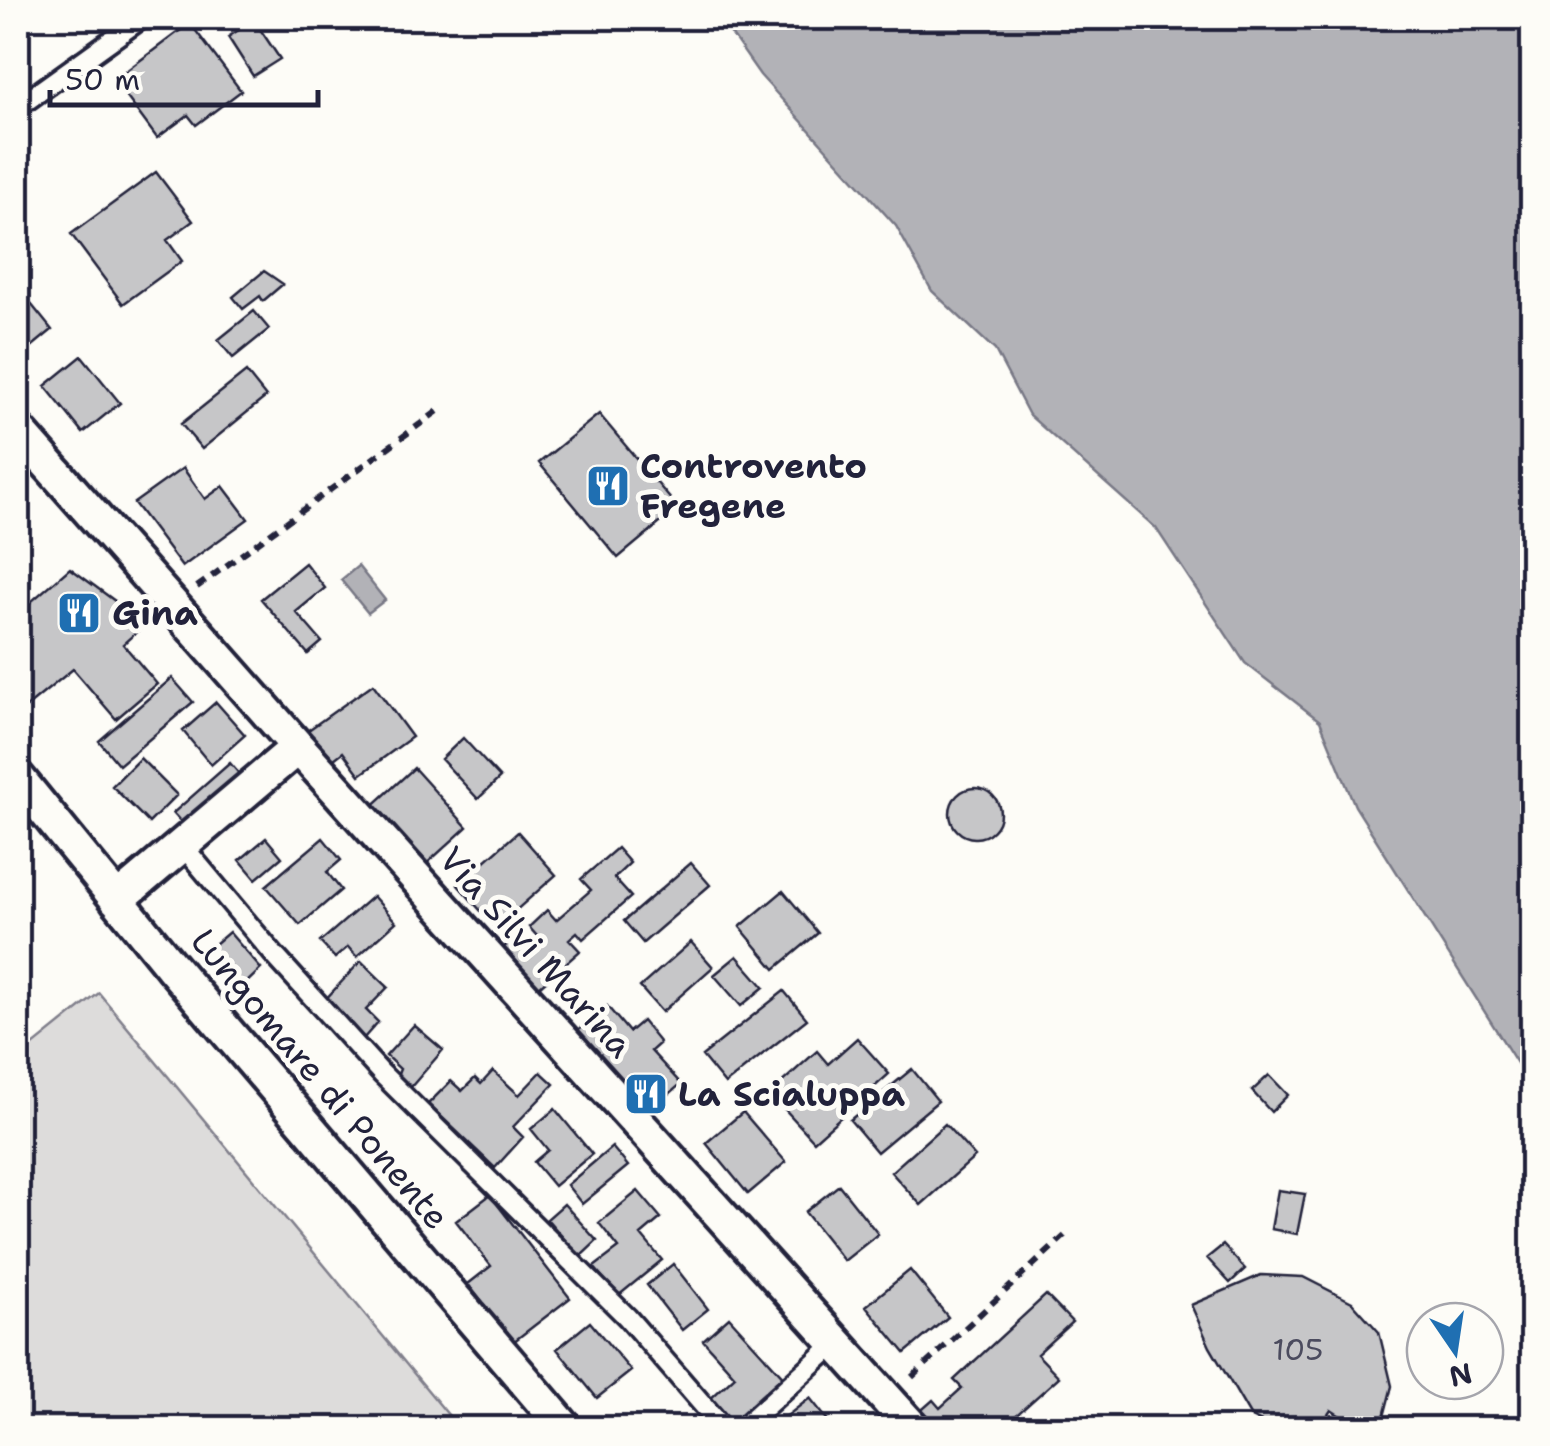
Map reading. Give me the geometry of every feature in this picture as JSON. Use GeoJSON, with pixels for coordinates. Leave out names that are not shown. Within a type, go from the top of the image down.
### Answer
{"type":"FeatureCollection","features":[{"type":"Feature","properties":{"kind":"street","name":"Via Silvi Marina"},"geometry":{"type":"LineString","coordinates":[[18,430],[912,1428]]}},
{"type":"Feature","properties":{"kind":"street"},"geometry":{"type":"LineString","coordinates":[[117,900],[298,747]]}},
{"type":"Feature","properties":{"kind":"street","name":"Lungomare di Ponente"},"geometry":{"type":"LineString","coordinates":[[18,778],[565,1428]]}},
{"type":"Feature","properties":{"kind":"lane"},"geometry":{"type":"LineString","coordinates":[[18,107],[142,18]]}},
{"type":"Feature","properties":{"kind":"lane"},"geometry":{"type":"LineString","coordinates":[[182,845],[382,1074],[615,1304],[723,1428]]}},
{"type":"Feature","properties":{"kind":"lane"},"geometry":{"type":"LineString","coordinates":[[742,1428],[836,1343]]}},
{"type":"Feature","properties":{"kind":"path"},"geometry":{"type":"LineString","coordinates":[[172,605],[438,411]]}},
{"type":"Feature","properties":{"kind":"path"},"geometry":{"type":"LineString","coordinates":[[887,1400],[1069,1232]]}},
{"type":"Feature","properties":{"kind":"shaded area"},"geometry":{"type":"Polygon","coordinates":[[[720,18],[1532,18],[1532,1087],[1355,806],[1320,721],[1245,663],[1156,528],[1029,415],[995,350],[932,291],[896,226],[760,75],[720,18]]]}},
{"type":"Feature","properties":{"kind":"shaded area"},"geometry":{"type":"Polygon","coordinates":[[[358,566],[385,600],[368,613],[341,580],[358,566]]]}},
{"type":"Feature","properties":{"kind":"shaded area"},"geometry":{"type":"Polygon","coordinates":[[[99,993],[459,1428],[18,1428],[18,1058],[99,993]]]}},
{"type":"Feature","properties":{"kind":"building"},"geometry":{"type":"Polygon","coordinates":[[[254,20],[280,59],[253,76],[228,37],[254,20]]]}},
{"type":"Feature","properties":{"kind":"building"},"geometry":{"type":"Polygon","coordinates":[[[190,23],[241,91],[196,125],[188,115],[157,138],[114,80],[190,23]]]}},
{"type":"Feature","properties":{"kind":"building"},"geometry":{"type":"Polygon","coordinates":[[[156,172],[193,221],[167,240],[182,261],[123,304],[71,234],[156,172]]]}},
{"type":"Feature","properties":{"kind":"building"},"geometry":{"type":"Polygon","coordinates":[[[264,271],[283,284],[263,301],[260,296],[243,309],[233,297],[264,271]]]}},
{"type":"Feature","properties":{"kind":"building"},"geometry":{"type":"Polygon","coordinates":[[[23,294],[52,330],[18,358],[18,299],[23,294]]]}},
{"type":"Feature","properties":{"kind":"building"},"geometry":{"type":"Polygon","coordinates":[[[254,311],[269,329],[233,358],[218,340],[254,311]]]}},
{"type":"Feature","properties":{"kind":"building"},"geometry":{"type":"Polygon","coordinates":[[[82,356],[120,403],[83,433],[45,386],[82,356]]]}},
{"type":"Feature","properties":{"kind":"building"},"geometry":{"type":"Polygon","coordinates":[[[246,372],[266,397],[202,449],[181,424],[246,372]]]}},
{"type":"Feature","properties":{"kind":"building"},"geometry":{"type":"Polygon","coordinates":[[[599,414],[678,508],[618,558],[539,463],[599,414]]]}},
{"type":"Feature","properties":{"kind":"building"},"geometry":{"type":"Polygon","coordinates":[[[183,468],[205,499],[223,486],[248,519],[182,567],[134,503],[183,468]]]}},
{"type":"Feature","properties":{"kind":"building"},"geometry":{"type":"Polygon","coordinates":[[[305,563],[325,588],[296,612],[322,642],[308,654],[261,599],[305,563]]]}},
{"type":"Feature","properties":{"kind":"building"},"geometry":{"type":"Polygon","coordinates":[[[70,568],[123,607],[141,628],[123,644],[157,684],[116,719],[73,669],[18,714],[18,613],[70,568]]]}},
{"type":"Feature","properties":{"kind":"building"},"geometry":{"type":"Polygon","coordinates":[[[172,678],[193,702],[119,765],[99,741],[172,678]]]}},
{"type":"Feature","properties":{"kind":"building"},"geometry":{"type":"Polygon","coordinates":[[[373,684],[412,737],[360,775],[343,752],[329,763],[307,731],[373,684]]]}},
{"type":"Feature","properties":{"kind":"building"},"geometry":{"type":"Polygon","coordinates":[[[216,702],[245,735],[211,765],[183,731],[216,702]]]}},
{"type":"Feature","properties":{"kind":"building"},"geometry":{"type":"Polygon","coordinates":[[[463,738],[500,778],[478,799],[441,759],[463,738]]]}},
{"type":"Feature","properties":{"kind":"building"},"geometry":{"type":"Polygon","coordinates":[[[140,758],[177,795],[149,823],[112,786],[140,758]]]}},
{"type":"Feature","properties":{"kind":"building"},"geometry":{"type":"Polygon","coordinates":[[[230,763],[247,783],[190,832],[173,813],[230,763]]]}},
{"type":"Feature","properties":{"kind":"building"},"geometry":{"type":"Polygon","coordinates":[[[414,768],[467,827],[422,868],[369,809],[414,768]]]}},
{"type":"Feature","properties":{"kind":"building"},"geometry":{"type":"Polygon","coordinates":[[[975,788],[993,795],[1000,813],[993,831],[975,838],[957,831],[950,813],[957,795],[975,788]]]}},
{"type":"Feature","properties":{"kind":"building"},"geometry":{"type":"Polygon","coordinates":[[[518,832],[556,875],[496,928],[458,885],[518,832]]]}},
{"type":"Feature","properties":{"kind":"building"},"geometry":{"type":"Polygon","coordinates":[[[266,838],[282,857],[256,879],[240,860],[266,838]]]}},
{"type":"Feature","properties":{"kind":"building"},"geometry":{"type":"Polygon","coordinates":[[[323,838],[341,860],[327,872],[341,890],[300,925],[266,886],[323,838]]]}},
{"type":"Feature","properties":{"kind":"building"},"geometry":{"type":"Polygon","coordinates":[[[617,848],[630,863],[614,878],[631,897],[583,939],[577,932],[569,939],[580,951],[530,995],[495,955],[512,940],[528,959],[544,944],[529,927],[547,910],[556,920],[591,890],[581,879],[617,848]]]}},
{"type":"Feature","properties":{"kind":"building"},"geometry":{"type":"Polygon","coordinates":[[[691,863],[710,885],[643,943],[624,921],[691,863]]]}},
{"type":"Feature","properties":{"kind":"building"},"geometry":{"type":"Polygon","coordinates":[[[783,891],[818,933],[775,969],[740,927],[783,891]]]}},
{"type":"Feature","properties":{"kind":"building"},"geometry":{"type":"Polygon","coordinates":[[[373,896],[396,922],[357,957],[348,947],[335,958],[320,942],[373,896]]]}},
{"type":"Feature","properties":{"kind":"building"},"geometry":{"type":"Polygon","coordinates":[[[229,932],[261,969],[241,988],[208,950],[229,932]]]}},
{"type":"Feature","properties":{"kind":"building"},"geometry":{"type":"Polygon","coordinates":[[[691,942],[713,967],[662,1012],[640,987],[691,942]]]}},
{"type":"Feature","properties":{"kind":"building"},"geometry":{"type":"Polygon","coordinates":[[[737,956],[764,987],[741,1006],[714,975],[737,956]]]}},
{"type":"Feature","properties":{"kind":"building"},"geometry":{"type":"Polygon","coordinates":[[[361,961],[388,987],[366,1010],[378,1022],[363,1039],[323,1002],[361,961]]]}},
{"type":"Feature","properties":{"kind":"building"},"geometry":{"type":"Polygon","coordinates":[[[784,991],[807,1019],[725,1084],[702,1056],[784,991]]]}},
{"type":"Feature","properties":{"kind":"building"},"geometry":{"type":"Polygon","coordinates":[[[607,1006],[629,1032],[642,1021],[660,1043],[651,1051],[681,1084],[645,1115],[574,1033],[607,1006]]]}},
{"type":"Feature","properties":{"kind":"building"},"geometry":{"type":"Polygon","coordinates":[[[414,1025],[443,1050],[411,1087],[386,1056],[414,1025]]]}},
{"type":"Feature","properties":{"kind":"building"},"geometry":{"type":"Polygon","coordinates":[[[857,1038],[889,1074],[814,1141],[770,1093],[817,1051],[828,1064],[857,1038]]]}},
{"type":"Feature","properties":{"kind":"building"},"geometry":{"type":"Polygon","coordinates":[[[912,1069],[938,1101],[877,1152],[850,1120],[912,1069]]]}},
{"type":"Feature","properties":{"kind":"building"},"geometry":{"type":"Polygon","coordinates":[[[493,1071],[519,1095],[541,1072],[554,1084],[513,1127],[523,1137],[495,1168],[428,1104],[451,1081],[462,1091],[475,1078],[481,1084],[493,1071]]]}},
{"type":"Feature","properties":{"kind":"building"},"geometry":{"type":"Polygon","coordinates":[[[1269,1075],[1288,1095],[1271,1112],[1252,1091],[1269,1075]]]}},
{"type":"Feature","properties":{"kind":"building"},"geometry":{"type":"Polygon","coordinates":[[[555,1109],[592,1154],[554,1186],[534,1162],[548,1150],[531,1129],[555,1109]]]}},
{"type":"Feature","properties":{"kind":"building"},"geometry":{"type":"Polygon","coordinates":[[[743,1112],[786,1162],[748,1194],[706,1143],[743,1112]]]}},
{"type":"Feature","properties":{"kind":"building"},"geometry":{"type":"Polygon","coordinates":[[[945,1124],[975,1157],[921,1205],[891,1172],[945,1124]]]}},
{"type":"Feature","properties":{"kind":"building"},"geometry":{"type":"Polygon","coordinates":[[[612,1147],[628,1166],[582,1204],[567,1185],[612,1147]]]}},
{"type":"Feature","properties":{"kind":"building"},"geometry":{"type":"Polygon","coordinates":[[[839,1185],[878,1234],[844,1261],[805,1212],[839,1185]]]}},
{"type":"Feature","properties":{"kind":"building"},"geometry":{"type":"Polygon","coordinates":[[[1278,1190],[1305,1194],[1297,1234],[1271,1229],[1278,1190]]]}},
{"type":"Feature","properties":{"kind":"building"},"geometry":{"type":"Polygon","coordinates":[[[638,1191],[661,1218],[641,1235],[662,1260],[618,1296],[594,1267],[619,1248],[599,1223],[638,1191]]]}},
{"type":"Feature","properties":{"kind":"building"},"geometry":{"type":"Polygon","coordinates":[[[490,1195],[570,1298],[513,1342],[468,1284],[491,1266],[456,1221],[490,1195]]]}},
{"type":"Feature","properties":{"kind":"building"},"geometry":{"type":"Polygon","coordinates":[[[564,1204],[597,1241],[580,1257],[547,1219],[564,1204]]]}},
{"type":"Feature","properties":{"kind":"building"},"geometry":{"type":"Polygon","coordinates":[[[1223,1245],[1245,1269],[1230,1283],[1207,1258],[1223,1245]]]}},
{"type":"Feature","properties":{"kind":"building"},"geometry":{"type":"Polygon","coordinates":[[[673,1264],[708,1309],[682,1330],[647,1285],[673,1264]]]}},
{"type":"Feature","properties":{"kind":"building"},"geometry":{"type":"Polygon","coordinates":[[[910,1270],[948,1317],[905,1353],[866,1306],[910,1270]]]}},
{"type":"Feature","properties":{"kind":"building"},"geometry":{"type":"Polygon","coordinates":[[[1261,1275],[1303,1277],[1352,1302],[1379,1332],[1392,1386],[1381,1428],[1359,1428],[1331,1410],[1319,1428],[1274,1428],[1251,1417],[1210,1347],[1191,1305],[1261,1275]]]}},
{"type":"Feature","properties":{"kind":"building"},"geometry":{"type":"Polygon","coordinates":[[[1046,1295],[1072,1322],[1037,1354],[1059,1377],[1002,1428],[929,1428],[916,1415],[933,1400],[940,1408],[962,1388],[954,1380],[1046,1295]]]}},
{"type":"Feature","properties":{"kind":"building"},"geometry":{"type":"Polygon","coordinates":[[[729,1317],[787,1381],[734,1428],[708,1401],[735,1376],[703,1340],[729,1317]]]}},
{"type":"Feature","properties":{"kind":"building"},"geometry":{"type":"Polygon","coordinates":[[[590,1322],[631,1371],[597,1398],[557,1349],[590,1322]]]}},
{"type":"Feature","properties":{"kind":"building"},"geometry":{"type":"Polygon","coordinates":[[[810,1398],[834,1428],[774,1426],[810,1398]]]}},
{"type":"Feature","properties":{"kind":"place","name":"Controvento Fregene"},"geometry":{"type":"Point","coordinates":[608,486]}},
{"type":"Feature","properties":{"kind":"place","name":"Gina"},"geometry":{"type":"Point","coordinates":[79,613]}},
{"type":"Feature","properties":{"kind":"place","name":"La Scialuppa"},"geometry":{"type":"Point","coordinates":[646,1094]}}]}
